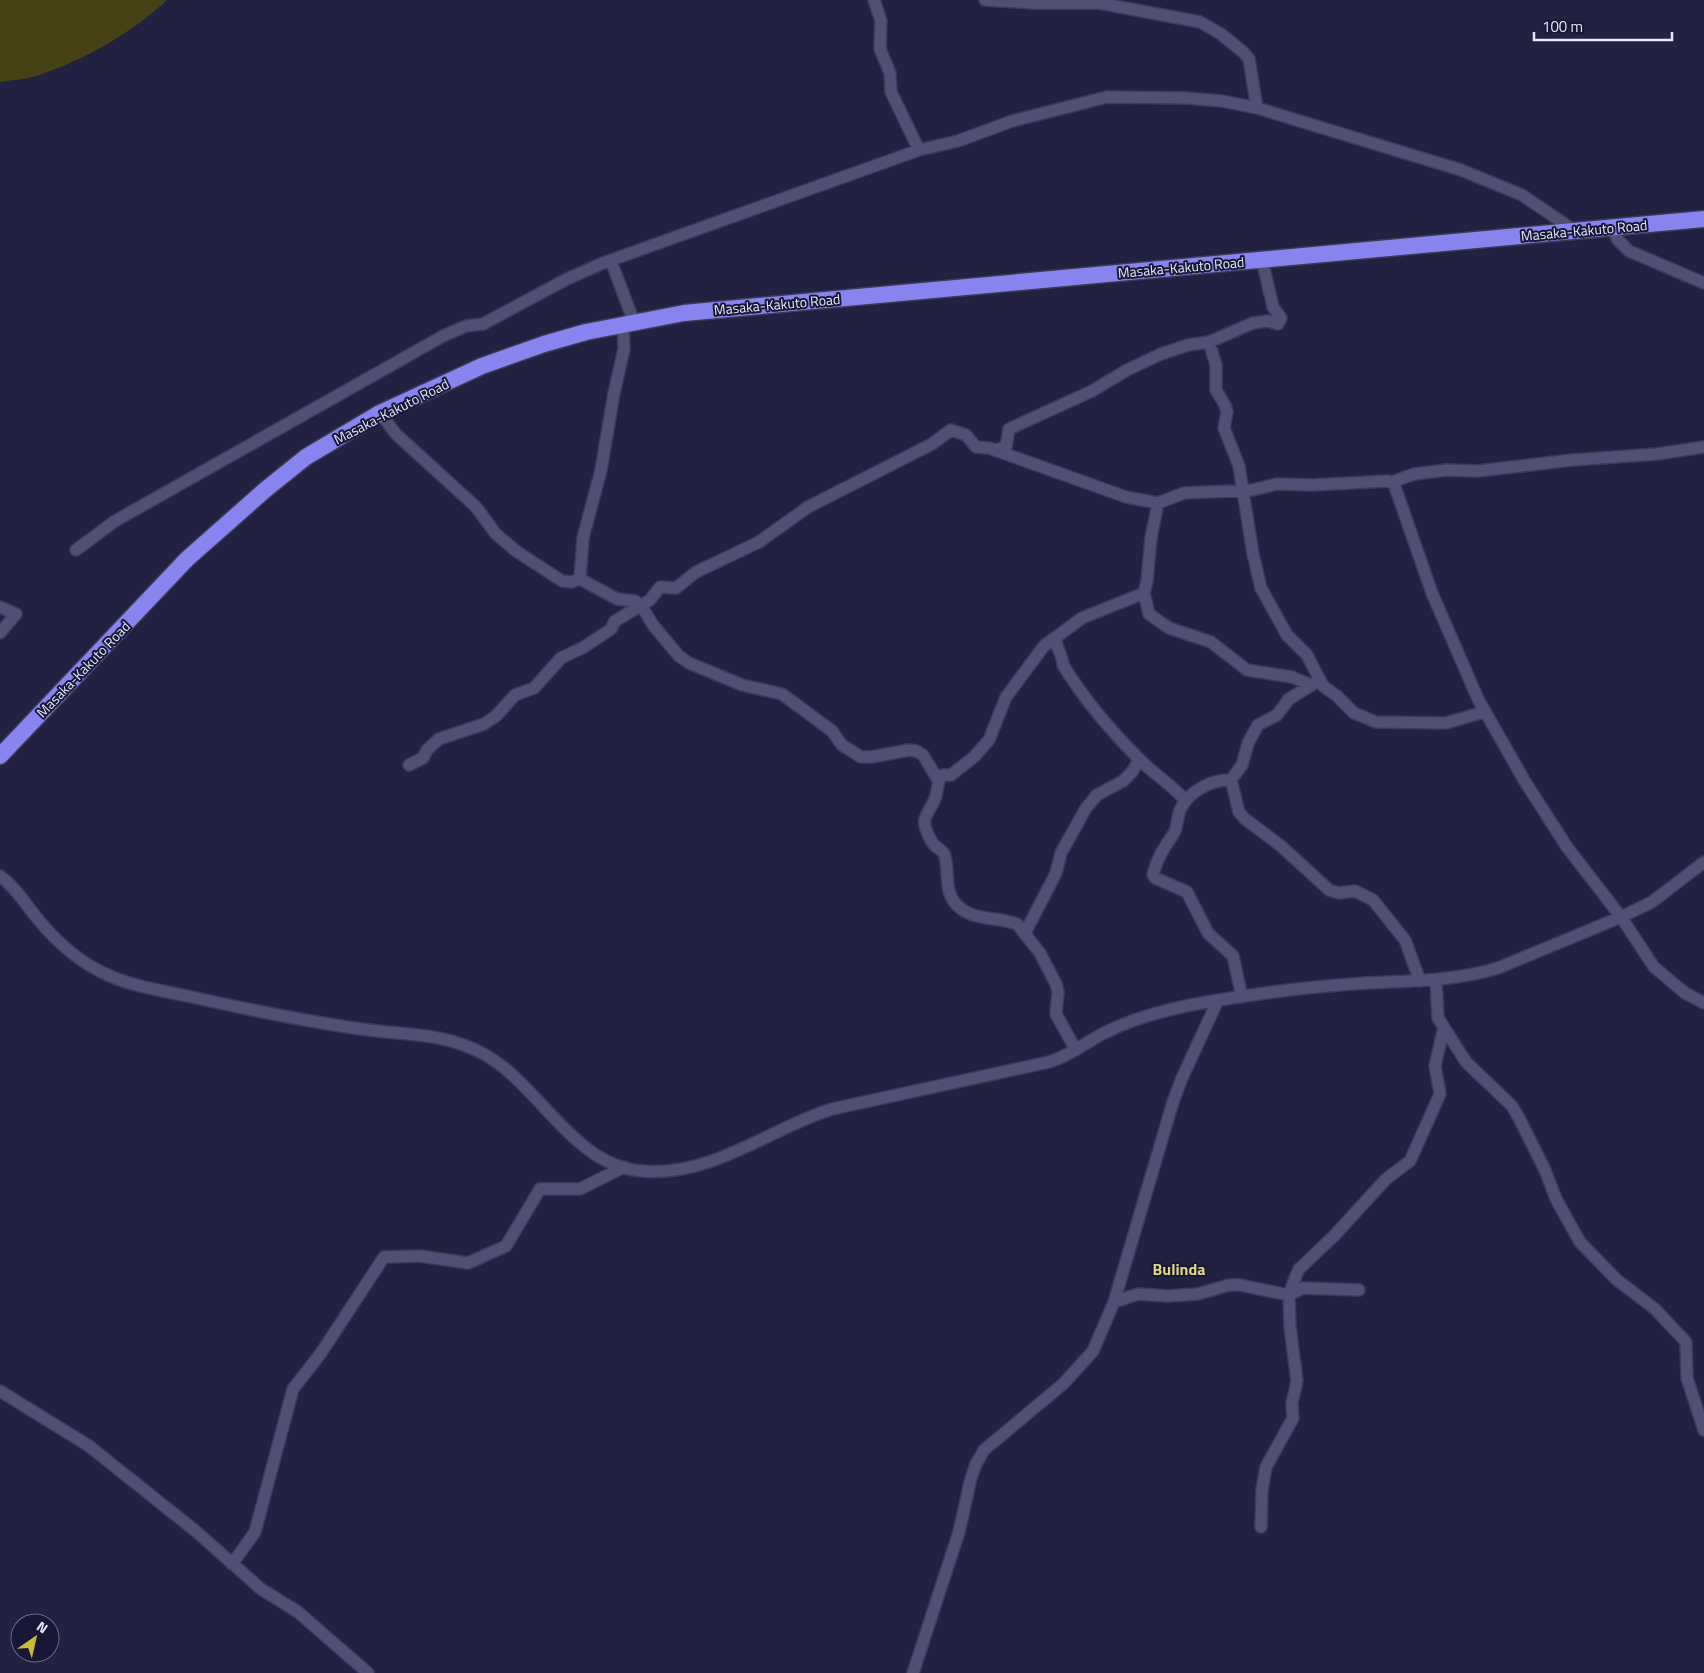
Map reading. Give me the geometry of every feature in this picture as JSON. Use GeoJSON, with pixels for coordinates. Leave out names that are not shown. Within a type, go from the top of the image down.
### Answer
{"type":"FeatureCollection","features":[{"type":"Feature","properties":{"kind":"highway","name":"Masaka-Kakuto Road"},"geometry":{"type":"LineString","coordinates":[[0,756],[187,559],[223,526],[306,457],[380,413],[482,366],[544,344],[629,323],[684,313],[1704,219]]}},
{"type":"Feature","properties":{"kind":"street"},"geometry":{"type":"LineString","coordinates":[[874,0],[881,21],[880,49],[890,73],[891,92],[919,150]]}},
{"type":"Feature","properties":{"kind":"street"},"geometry":{"type":"LineString","coordinates":[[985,0],[1033,3],[1099,3],[1200,22],[1221,34],[1249,59],[1257,108]]}},
{"type":"Feature","properties":{"kind":"street"},"geometry":{"type":"LineString","coordinates":[[76,550],[116,521],[443,336],[474,323],[483,324],[567,279],[794,193],[919,150],[958,141],[1012,121],[1106,97],[1186,98],[1257,108],[1461,170],[1522,195],[1575,231]]}},
{"type":"Feature","properties":{"kind":"street"},"geometry":{"type":"LineString","coordinates":[[1611,227],[1618,240],[1629,251],[1704,283]]}},
{"type":"Feature","properties":{"kind":"street"},"geometry":{"type":"LineString","coordinates":[[995,450],[1006,448],[1009,442],[1008,432],[1013,426],[1092,391],[1127,370],[1161,354],[1188,345],[1209,342],[1252,323],[1268,321],[1275,324],[1280,321],[1280,314],[1274,307],[1262,260]]}},
{"type":"Feature","properties":{"kind":"street"},"geometry":{"type":"LineString","coordinates":[[580,579],[583,538],[601,470],[614,393],[629,323],[611,261]]}},
{"type":"Feature","properties":{"kind":"street"},"geometry":{"type":"LineString","coordinates":[[1209,342],[1216,365],[1216,390],[1226,404],[1227,412],[1224,428],[1239,466],[1252,554],[1261,588],[1287,635],[1307,656],[1315,682]]}},
{"type":"Feature","properties":{"kind":"street"},"geometry":{"type":"LineString","coordinates":[[380,413],[396,434],[476,507],[496,534],[516,551],[562,581],[570,582],[580,579],[617,600],[635,601],[641,605],[653,625],[679,656],[689,663],[742,685],[782,694],[832,732],[842,745],[861,757],[871,758],[909,750],[916,751],[923,755],[938,780]]}},
{"type":"Feature","properties":{"kind":"street"},"geometry":{"type":"LineString","coordinates":[[409,765],[423,758],[427,750],[439,739],[484,724],[496,716],[515,695],[534,688],[561,658],[584,647],[611,628],[615,621],[650,600],[660,586],[676,588],[696,572],[760,542],[808,507],[932,444],[951,430],[966,435],[976,446],[995,450],[1126,497],[1158,503],[1184,493],[1242,490],[1277,484],[1392,482],[1414,474],[1447,470],[1478,471],[1572,460],[1657,454],[1704,447]]}},
{"type":"Feature","properties":{"kind":"street"},"geometry":{"type":"LineString","coordinates":[[1392,482],[1432,594],[1484,712],[1567,847],[1621,917],[1654,966],[1685,993],[1704,1004]]}},
{"type":"Feature","properties":{"kind":"street"},"geometry":{"type":"LineString","coordinates":[[1158,503],[1151,538],[1148,581],[1144,593],[1148,614],[1169,628],[1211,642],[1247,670],[1315,682],[1349,710],[1367,720],[1376,722],[1446,723],[1484,712]]}},
{"type":"Feature","properties":{"kind":"street"},"geometry":{"type":"LineString","coordinates":[[1076,1050],[1056,1014],[1058,992],[1056,984],[1040,953],[1017,924],[1010,921],[981,918],[964,910],[951,896],[945,857],[934,845],[925,827],[924,818],[935,799],[938,780],[942,775],[952,775],[974,757],[989,740],[1006,697],[1024,676],[1035,655],[1044,646],[1082,618],[1144,593]]}},
{"type":"Feature","properties":{"kind":"street"},"geometry":{"type":"LineString","coordinates":[[0,607],[16,614],[0,633]]}},
{"type":"Feature","properties":{"kind":"street"},"geometry":{"type":"LineString","coordinates":[[1056,639],[1056,645],[1062,655],[1063,665],[1098,717],[1140,760],[1175,788],[1186,801]]}},
{"type":"Feature","properties":{"kind":"street"},"geometry":{"type":"LineString","coordinates":[[1315,682],[1289,699],[1277,715],[1258,725],[1248,743],[1246,757],[1231,780],[1239,812],[1245,819],[1281,846],[1317,882],[1329,890],[1339,893],[1355,891],[1383,910],[1405,940],[1420,981]]}},
{"type":"Feature","properties":{"kind":"street"},"geometry":{"type":"LineString","coordinates":[[1026,933],[1056,873],[1061,853],[1086,808],[1097,795],[1123,781],[1140,760]]}},
{"type":"Feature","properties":{"kind":"street"},"geometry":{"type":"LineString","coordinates":[[1231,780],[1213,781],[1186,801],[1181,809],[1174,832],[1161,850],[1153,877],[1187,892],[1208,933],[1233,956],[1242,997]]}},
{"type":"Feature","properties":{"kind":"street"},"geometry":{"type":"LineString","coordinates":[[0,876],[14,888],[55,939],[85,962],[111,977],[259,1012],[368,1030],[428,1034],[467,1046],[500,1064],[519,1080],[557,1120],[591,1151],[624,1167],[656,1172],[702,1165],[727,1157],[813,1115],[859,1103],[1049,1062],[1076,1050],[1102,1034],[1154,1014],[1218,1000],[1348,985],[1462,978],[1498,968],[1621,917],[1668,891],[1704,862]]}},
{"type":"Feature","properties":{"kind":"street"},"geometry":{"type":"LineString","coordinates":[[1436,980],[1438,1018],[1466,1062],[1512,1106],[1545,1170],[1556,1199],[1580,1242],[1617,1280],[1655,1309],[1686,1342],[1687,1378],[1704,1430]]}},
{"type":"Feature","properties":{"kind":"street"},"geometry":{"type":"LineString","coordinates":[[913,1673],[959,1532],[976,1464],[984,1450],[1076,1371],[1093,1351],[1114,1302],[1173,1102],[1218,1000]]}},
{"type":"Feature","properties":{"kind":"street"},"geometry":{"type":"LineString","coordinates":[[1261,1527],[1262,1490],[1266,1467],[1293,1418],[1292,1403],[1297,1381],[1290,1327],[1289,1295],[1299,1269],[1334,1236],[1386,1179],[1410,1161],[1440,1094],[1435,1066],[1444,1027]]}},
{"type":"Feature","properties":{"kind":"street"},"geometry":{"type":"LineString","coordinates":[[232,1564],[255,1532],[294,1389],[321,1353],[384,1257],[420,1256],[468,1263],[506,1246],[540,1189],[580,1189],[624,1167]]}},
{"type":"Feature","properties":{"kind":"street"},"geometry":{"type":"LineString","coordinates":[[1114,1302],[1138,1294],[1167,1296],[1198,1294],[1229,1285],[1240,1285],[1289,1295],[1303,1288],[1359,1290]]}},
{"type":"Feature","properties":{"kind":"street"},"geometry":{"type":"LineString","coordinates":[[0,1391],[90,1446],[198,1533],[261,1589],[298,1612],[368,1673]]}},
{"type":"Feature","properties":{"kind":"shaded area"},"geometry":{"type":"Polygon","coordinates":[[[0,0],[167,0],[124,34],[75,61],[37,76],[0,82],[0,0]]]}},
{"type":"Feature","properties":{"kind":"district","name":"Bulinda"},"geometry":{"type":"Point","coordinates":[1179,1269]}}]}
